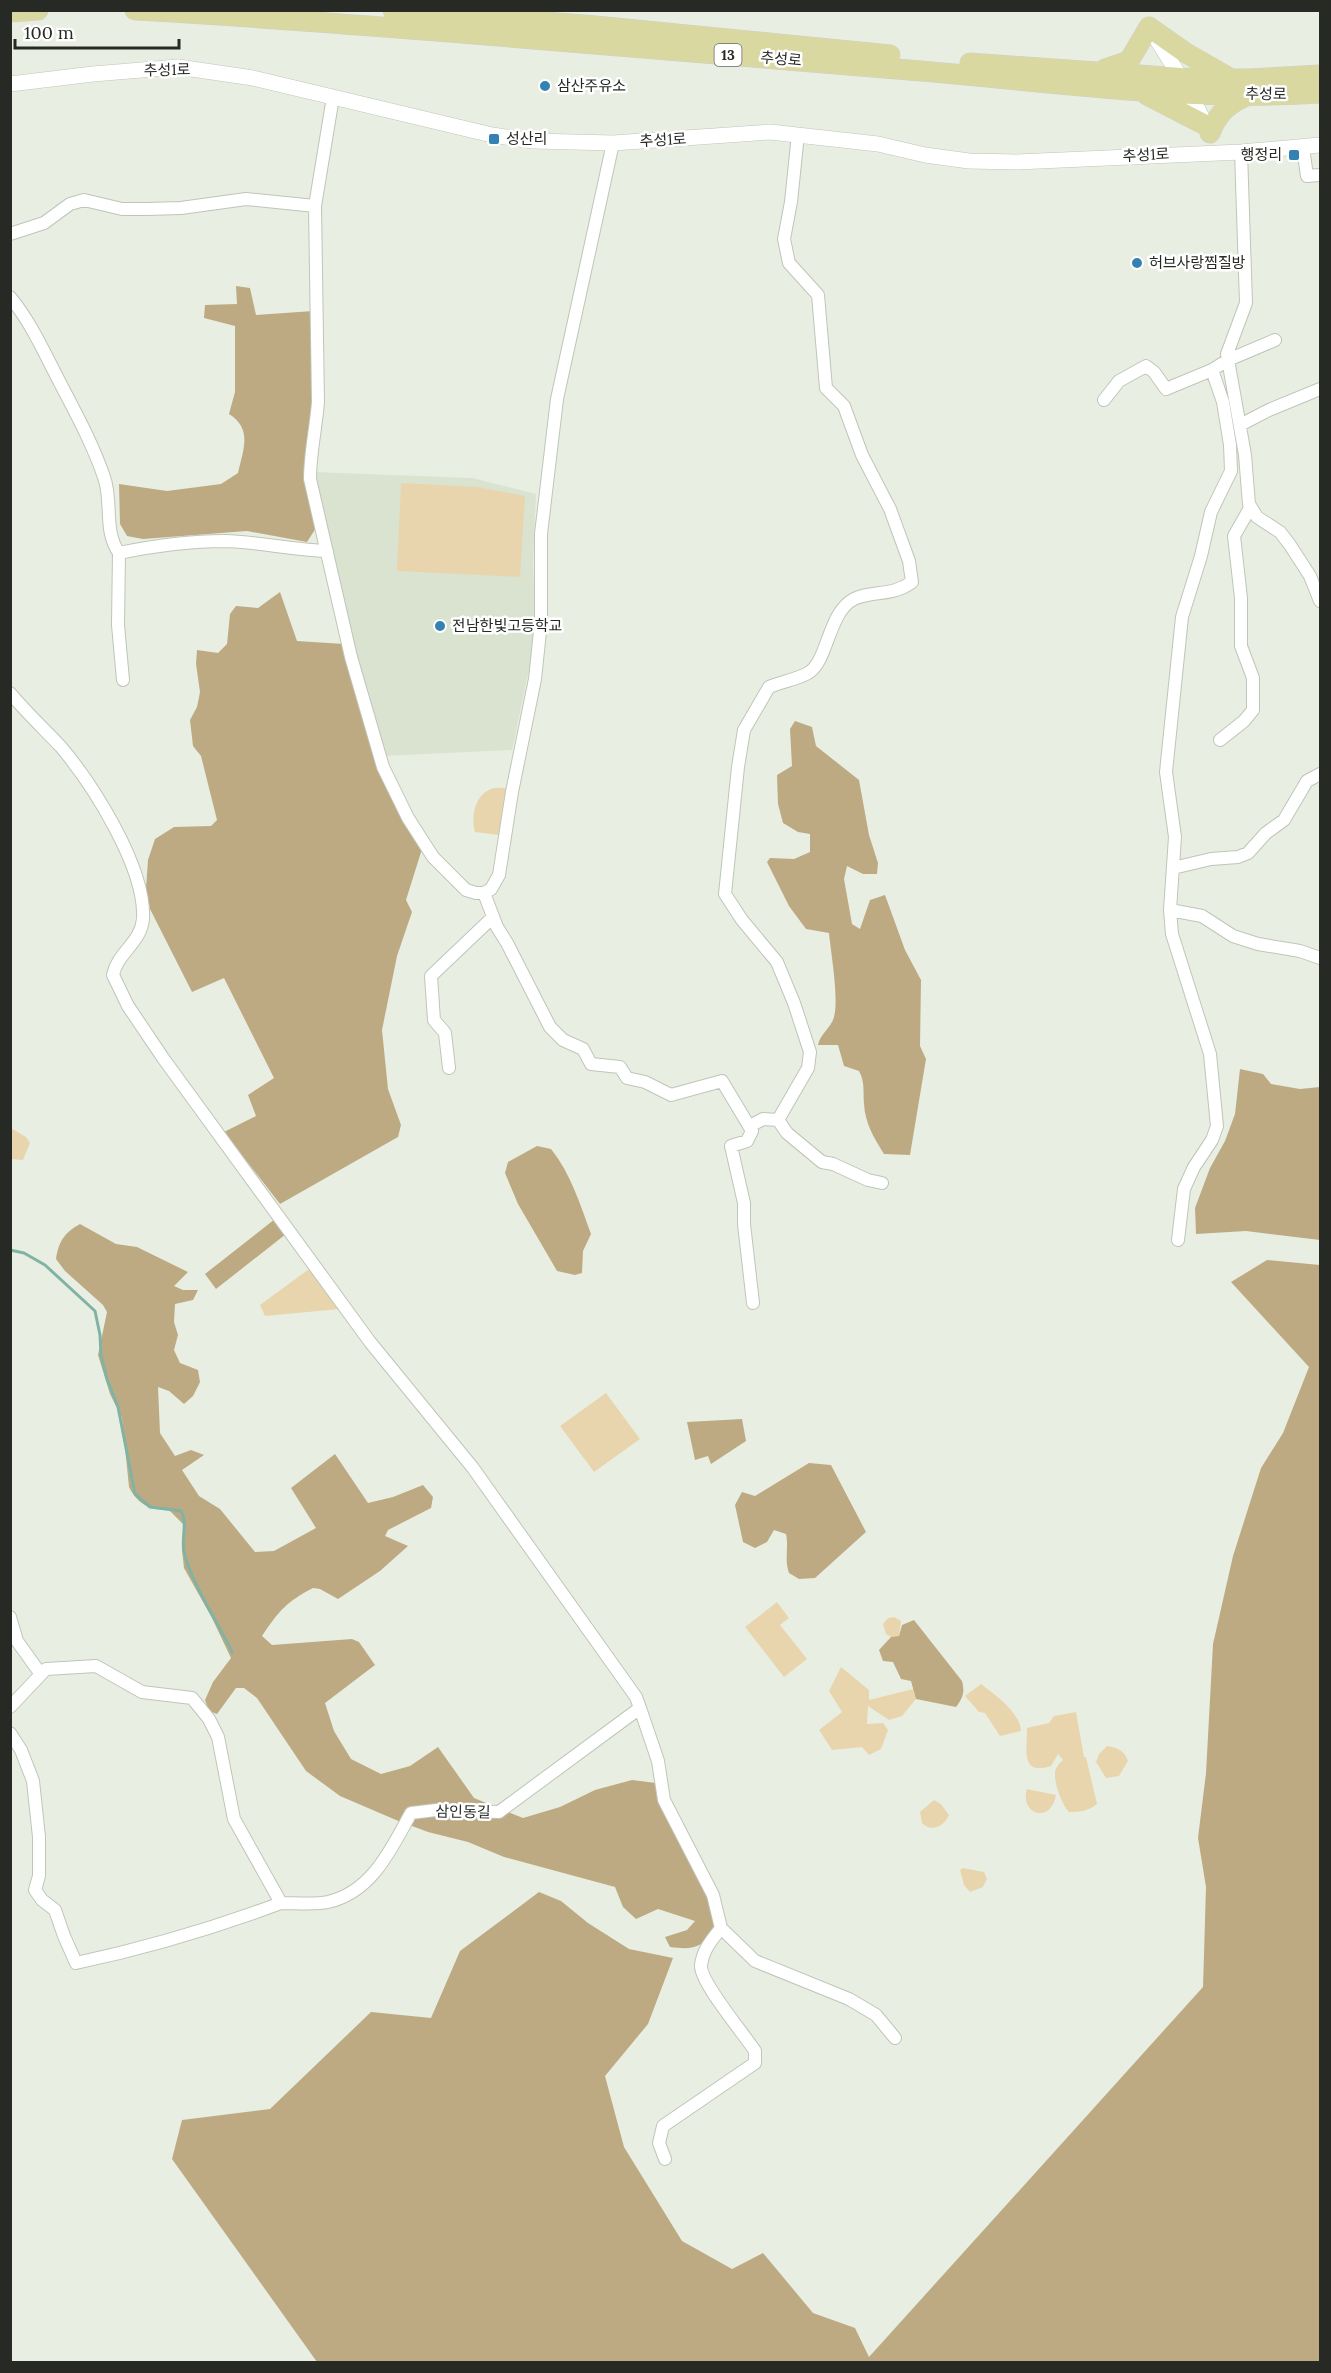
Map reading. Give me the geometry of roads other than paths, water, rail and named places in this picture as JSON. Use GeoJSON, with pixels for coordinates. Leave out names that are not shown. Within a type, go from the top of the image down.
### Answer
{"type":"FeatureCollection","features":[{"type":"Feature","properties":{"kind":"main road"},"geometry":{"type":"LineString","coordinates":[[10,12],[38,10]]}},
{"type":"Feature","properties":{"kind":"main road","name":"추성로"},"geometry":{"type":"LineString","coordinates":[[135,10],[552,40],[928,71],[1057,86],[1136,90],[1185,86],[1231,78],[1320,75]]}},
{"type":"Feature","properties":{"kind":"main road","name":"추성로"},"geometry":{"type":"LineString","coordinates":[[393,10],[596,26],[996,65],[1096,72],[1250,94],[1320,93]]}},
{"type":"Feature","properties":{"kind":"main road"},"geometry":{"type":"LineString","coordinates":[[1096,72],[1130,61],[1149,27],[1186,53],[1231,78]]}},
{"type":"Feature","properties":{"kind":"main road"},"geometry":{"type":"LineString","coordinates":[[1136,90],[1174,107],[1209,130],[1227,106],[1250,94]]}},
{"type":"Feature","properties":{"kind":"street"},"geometry":{"type":"LineString","coordinates":[[1149,27],[1221,152]]}},
{"type":"Feature","properties":{"kind":"street","name":"추성1로"},"geometry":{"type":"LineString","coordinates":[[10,84],[178,67],[253,78],[492,135],[534,141],[613,143],[770,132],[878,144],[925,155],[969,161],[1064,162],[1320,145]]}},
{"type":"Feature","properties":{"kind":"street"},"geometry":{"type":"LineString","coordinates":[[333,97],[315,206],[318,402],[310,479],[351,657],[383,767],[408,818],[433,857],[466,890],[476,893],[484,893],[496,883],[503,859],[513,792],[535,679],[541,622],[541,534],[557,399],[613,143]]}},
{"type":"Feature","properties":{"kind":"street"},"geometry":{"type":"LineString","coordinates":[[778,1120],[808,1068],[810,1052],[777,962],[742,920],[725,894],[744,729],[769,687],[810,673],[823,653],[841,610],[854,599],[902,590],[912,582],[909,561],[890,509],[862,455],[854,428],[844,406],[826,388],[818,295],[789,263],[784,239],[791,202],[798,134]]}},
{"type":"Feature","properties":{"kind":"street"},"geometry":{"type":"LineString","coordinates":[[1303,147],[1306,176],[1320,175]]}},
{"type":"Feature","properties":{"kind":"street"},"geometry":{"type":"LineString","coordinates":[[1241,152],[1246,303],[1227,354],[1240,425],[1250,508],[1257,517],[1280,532],[1290,544],[1310,576],[1320,601]]}},
{"type":"Feature","properties":{"kind":"street"},"geometry":{"type":"LineString","coordinates":[[10,234],[44,223],[70,204],[84,200],[120,208],[147,209],[181,208],[246,199],[315,206]]}},
{"type":"Feature","properties":{"kind":"street"},"geometry":{"type":"LineString","coordinates":[[10,297],[32,329],[90,441],[105,480],[109,527],[113,545],[119,553],[117,600],[123,680]]}},
{"type":"Feature","properties":{"kind":"street"},"geometry":{"type":"LineString","coordinates":[[1104,400],[1119,381],[1146,366],[1154,372],[1167,389],[1275,340]]}},
{"type":"Feature","properties":{"kind":"street"},"geometry":{"type":"LineString","coordinates":[[1178,1240],[1184,1189],[1194,1167],[1216,1132],[1217,1121],[1210,1054],[1172,934],[1170,910],[1175,837],[1166,772],[1179,634],[1185,605],[1201,556],[1214,504],[1228,479],[1232,463],[1222,402],[1212,370]]}},
{"type":"Feature","properties":{"kind":"street"},"geometry":{"type":"LineString","coordinates":[[1240,425],[1320,389]]}},
{"type":"Feature","properties":{"kind":"street"},"geometry":{"type":"LineString","coordinates":[[1220,740],[1244,721],[1253,710],[1253,678],[1241,646],[1240,598],[1234,536],[1250,508]]}},
{"type":"Feature","properties":{"kind":"street"},"geometry":{"type":"LineString","coordinates":[[119,553],[143,548],[224,541],[327,551]]}},
{"type":"Feature","properties":{"kind":"street"},"geometry":{"type":"LineString","coordinates":[[10,693],[61,748],[88,783],[120,838],[131,867],[141,902],[143,919],[136,940],[116,962],[113,975],[128,1006],[163,1058],[361,1330],[473,1468],[636,1697],[658,1761],[664,1800],[713,1895],[721,1928],[755,1960],[849,1999],[876,2015],[895,2037]]}},
{"type":"Feature","properties":{"kind":"street"},"geometry":{"type":"LineString","coordinates":[[1173,868],[1211,859],[1248,854],[1266,832],[1284,820],[1307,781],[1320,774]]}},
{"type":"Feature","properties":{"kind":"street"},"geometry":{"type":"LineString","coordinates":[[484,893],[493,917],[555,1035],[583,1049],[591,1064],[620,1067],[627,1078],[645,1082],[671,1095],[722,1081],[752,1131],[747,1141],[731,1146],[744,1203],[744,1224],[753,1303]]}},
{"type":"Feature","properties":{"kind":"street"},"geometry":{"type":"LineString","coordinates":[[1170,910],[1202,916],[1233,936],[1258,944],[1300,951],[1320,958]]}},
{"type":"Feature","properties":{"kind":"street"},"geometry":{"type":"LineString","coordinates":[[449,1068],[445,1033],[434,1020],[431,976],[493,917]]}},
{"type":"Feature","properties":{"kind":"street"},"geometry":{"type":"LineString","coordinates":[[750,1126],[763,1119],[778,1120]]}},
{"type":"Feature","properties":{"kind":"street"},"geometry":{"type":"LineString","coordinates":[[778,1120],[787,1133],[822,1162],[882,1183]]}},
{"type":"Feature","properties":{"kind":"street"},"geometry":{"type":"LineString","coordinates":[[10,1617],[17,1641],[40,1673]]}},
{"type":"Feature","properties":{"kind":"street"},"geometry":{"type":"LineString","coordinates":[[10,1707],[46,1669],[96,1666],[142,1692],[192,1698],[209,1719],[218,1737],[234,1819],[281,1903],[223,1925],[76,1963],[63,1936],[55,1910],[42,1900],[35,1890],[39,1866],[33,1781],[21,1750],[10,1733]]}},
{"type":"Feature","properties":{"kind":"street","name":"삼인동길"},"geometry":{"type":"LineString","coordinates":[[281,1903],[327,1902],[356,1891],[382,1865],[411,1813],[436,1810],[499,1812],[640,1708]]}},
{"type":"Feature","properties":{"kind":"street"},"geometry":{"type":"LineString","coordinates":[[665,2159],[659,2143],[663,2126],[755,2063],[755,2051],[708,1986],[700,1967],[706,1948],[721,1928]]}},
{"type":"Feature","properties":{"kind":"waterway"},"geometry":{"type":"LineString","coordinates":[[10,1250],[24,1253],[45,1265],[95,1311],[101,1355],[118,1407],[135,1494],[150,1507],[181,1511],[184,1521],[183,1547],[188,1565],[199,1591],[232,1652]]}},
{"type":"Feature","properties":{"kind":"place","name":"삼산주유소"},"geometry":{"type":"Point","coordinates":[545,86]}},
{"type":"Feature","properties":{"kind":"place","name":"성산리"},"geometry":{"type":"Point","coordinates":[494,139]}},
{"type":"Feature","properties":{"kind":"place","name":"행정리"},"geometry":{"type":"Point","coordinates":[1294,155]}},
{"type":"Feature","properties":{"kind":"place","name":"허브사랑찜질방"},"geometry":{"type":"Point","coordinates":[1137,263]}},
{"type":"Feature","properties":{"kind":"place","name":"전남한빛고등학교"},"geometry":{"type":"Point","coordinates":[440,626]}}]}
